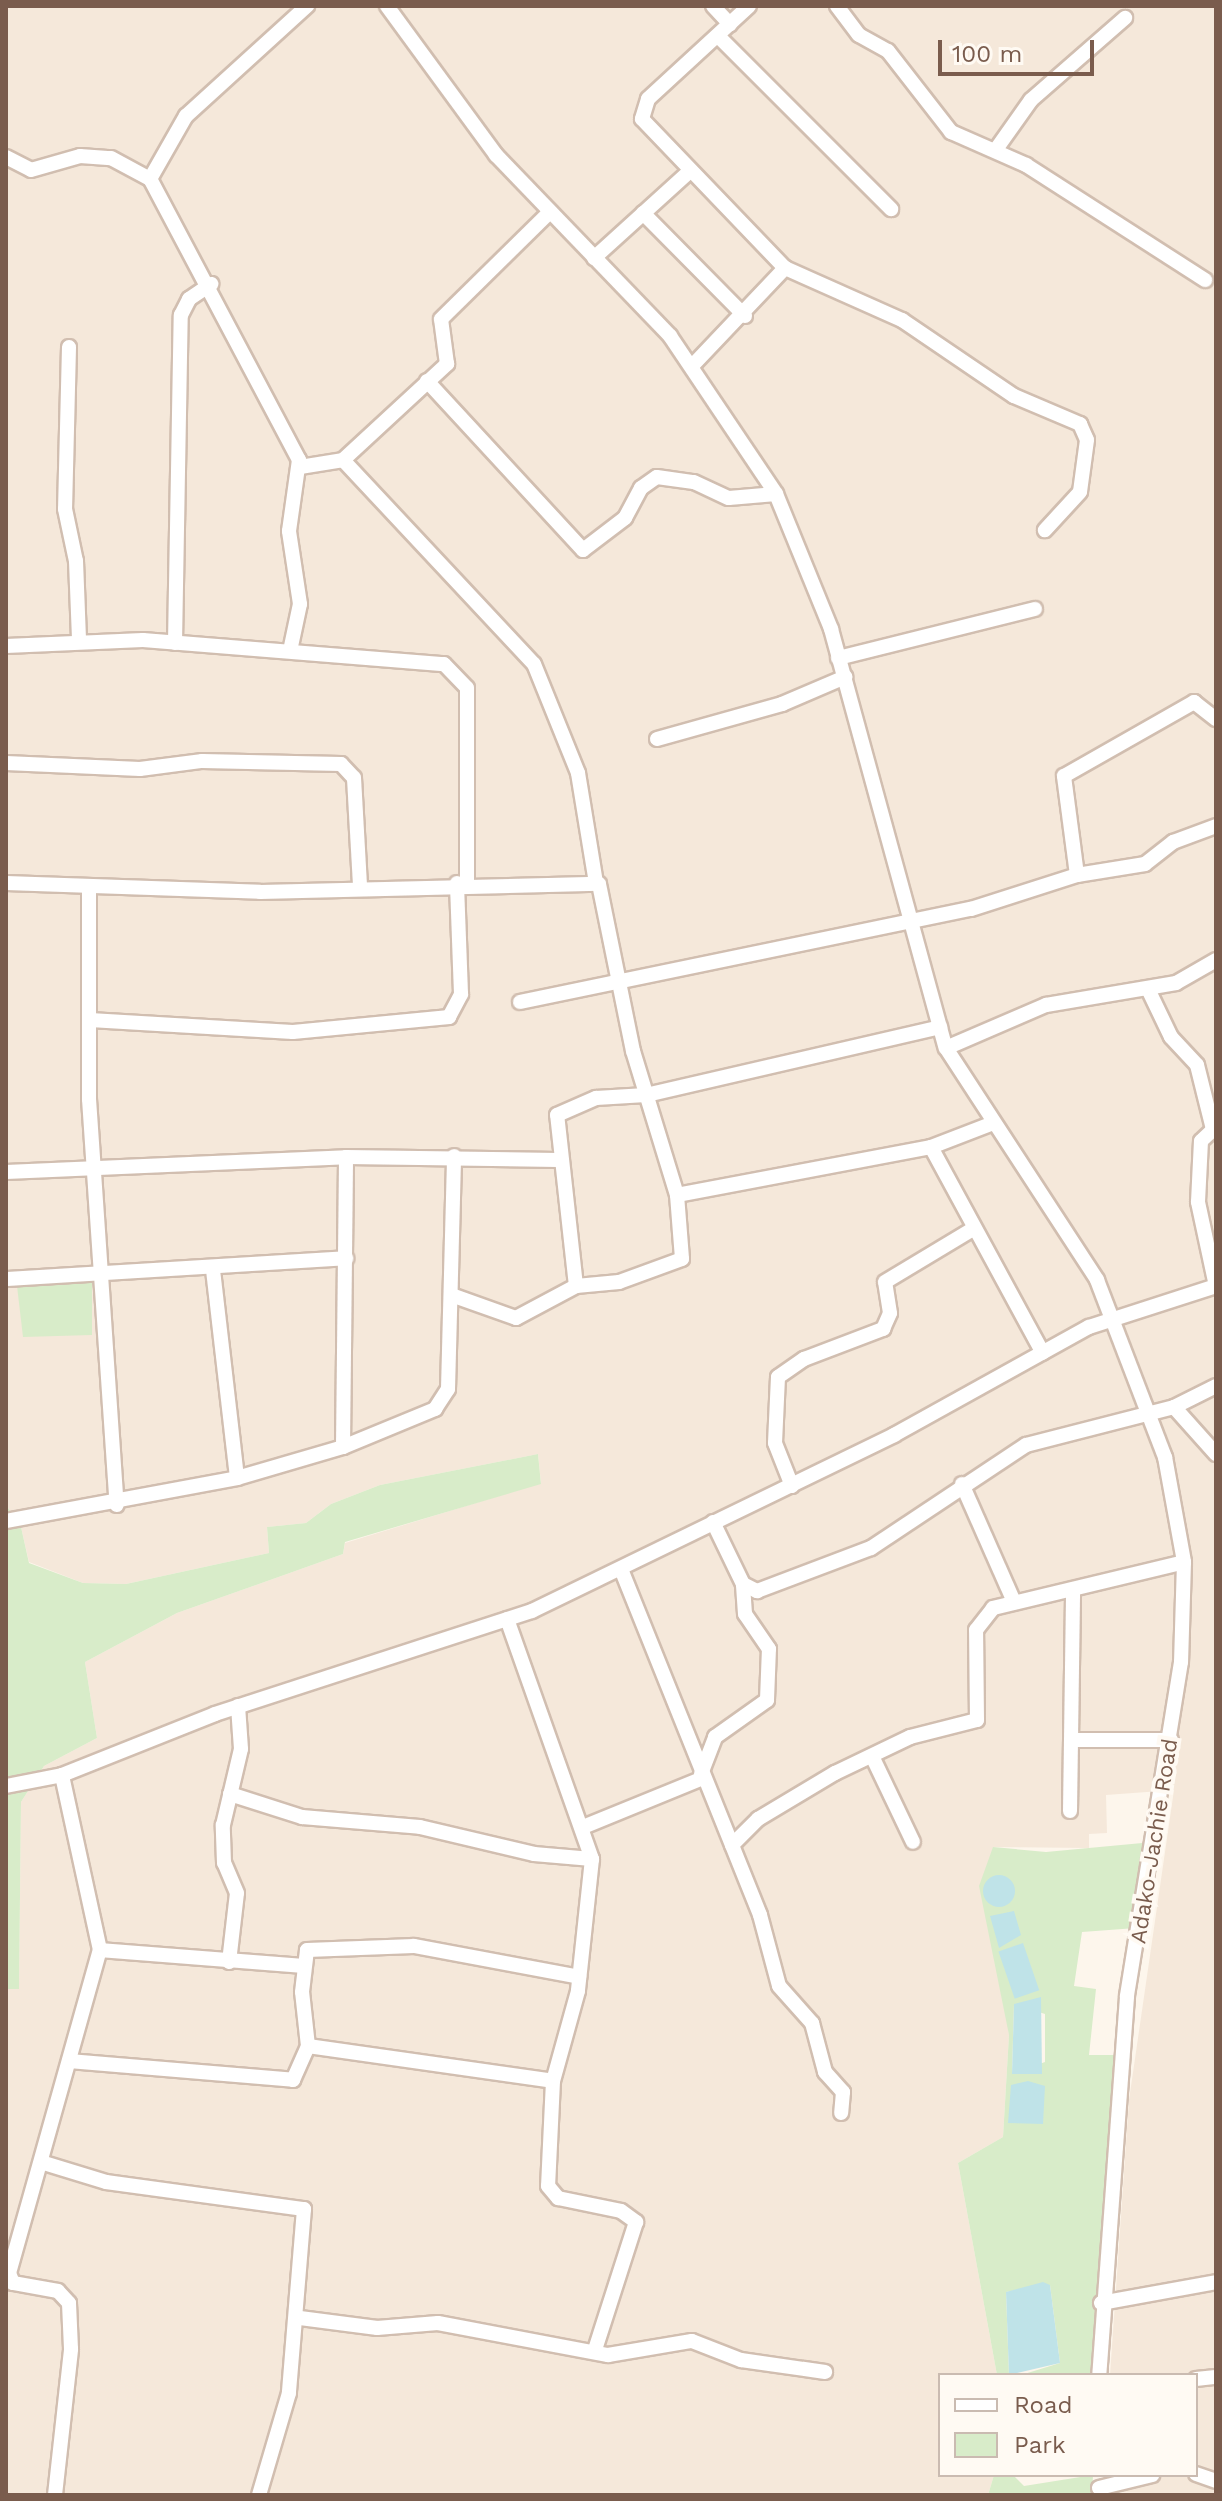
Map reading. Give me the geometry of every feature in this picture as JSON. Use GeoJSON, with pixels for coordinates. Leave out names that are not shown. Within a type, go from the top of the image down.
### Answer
{"type":"FeatureCollection","features":[{"type":"Feature","properties":{"kind":"street"},"geometry":{"type":"LineString","coordinates":[[150,179],[186,116],[307,6]]}},
{"type":"Feature","properties":{"kind":"street","name":"Adako-Jachie Road"},"geometry":{"type":"LineString","coordinates":[[387,6],[471,125],[693,365],[776,494],[845,677],[908,921],[946,1048],[991,1124],[1088,1264],[1114,1317],[1153,1415],[1184,1562],[1171,1740],[1127,1997],[1101,2303],[1099,2373]]}},
{"type":"Feature","properties":{"kind":"street"},"geometry":{"type":"LineString","coordinates":[[713,6],[730,24]]}},
{"type":"Feature","properties":{"kind":"street"},"geometry":{"type":"LineString","coordinates":[[749,6],[641,112],[689,172],[785,268],[902,320],[1014,396],[1080,424],[1087,440],[1080,492],[1045,530]]}},
{"type":"Feature","properties":{"kind":"street"},"geometry":{"type":"LineString","coordinates":[[837,6],[859,35],[888,51],[951,132],[997,148],[1205,280]]}},
{"type":"Feature","properties":{"kind":"street"},"geometry":{"type":"LineString","coordinates":[[997,148],[1042,89],[1125,18]]}},
{"type":"Feature","properties":{"kind":"street"},"geometry":{"type":"LineString","coordinates":[[718,36],[891,209]]}},
{"type":"Feature","properties":{"kind":"street"},"geometry":{"type":"LineString","coordinates":[[6,157],[31,170],[80,156],[111,158],[150,179],[211,284],[300,467],[289,531],[300,613],[290,651]]}},
{"type":"Feature","properties":{"kind":"street"},"geometry":{"type":"LineString","coordinates":[[594,258],[689,172]]}},
{"type":"Feature","properties":{"kind":"street"},"geometry":{"type":"LineString","coordinates":[[300,467],[343,460],[451,357],[439,335],[441,319],[550,212]]}},
{"type":"Feature","properties":{"kind":"street"},"geometry":{"type":"LineString","coordinates":[[643,213],[745,316]]}},
{"type":"Feature","properties":{"kind":"street"},"geometry":{"type":"LineString","coordinates":[[693,365],[745,316],[785,268]]}},
{"type":"Feature","properties":{"kind":"street"},"geometry":{"type":"LineString","coordinates":[[175,643],[181,315],[189,299],[211,284]]}},
{"type":"Feature","properties":{"kind":"street"},"geometry":{"type":"LineString","coordinates":[[69,347],[65,509],[76,561],[79,640]]}},
{"type":"Feature","properties":{"kind":"street"},"geometry":{"type":"LineString","coordinates":[[427,381],[583,550],[625,518],[641,488],[657,477],[694,482],[729,498],[776,494]]}},
{"type":"Feature","properties":{"kind":"street"},"geometry":{"type":"LineString","coordinates":[[343,460],[534,664],[578,773],[596,883],[605,894],[646,1095],[677,1195],[682,1259],[619,1282],[576,1286],[516,1318],[454,1296]]}},
{"type":"Feature","properties":{"kind":"street"},"geometry":{"type":"LineString","coordinates":[[838,658],[1035,609]]}},
{"type":"Feature","properties":{"kind":"street"},"geometry":{"type":"LineString","coordinates":[[6,646],[79,640],[290,651],[440,662],[462,678],[461,1001],[449,1017],[293,1032],[90,1020]]}},
{"type":"Feature","properties":{"kind":"street"},"geometry":{"type":"LineString","coordinates":[[657,739],[782,704],[845,677]]}},
{"type":"Feature","properties":{"kind":"street"},"geometry":{"type":"LineString","coordinates":[[1077,875],[1064,776],[1194,702],[1216,719]]}},
{"type":"Feature","properties":{"kind":"street"},"geometry":{"type":"LineString","coordinates":[[6,763],[140,769],[202,761],[341,764],[354,778],[360,885]]}},
{"type":"Feature","properties":{"kind":"street"},"geometry":{"type":"LineString","coordinates":[[520,1002],[1042,892],[1077,875],[1145,864],[1173,842],[1216,826]]}},
{"type":"Feature","properties":{"kind":"street"},"geometry":{"type":"LineString","coordinates":[[6,883],[89,890],[596,883]]}},
{"type":"Feature","properties":{"kind":"street"},"geometry":{"type":"LineString","coordinates":[[89,890],[93,1167],[117,1505]]}},
{"type":"Feature","properties":{"kind":"street"},"geometry":{"type":"LineString","coordinates":[[946,1048],[1046,1005],[1148,989],[1216,960]]}},
{"type":"Feature","properties":{"kind":"street"},"geometry":{"type":"LineString","coordinates":[[6,1786],[62,1775],[238,1706],[507,1619],[621,1569],[792,1486],[1114,1317],[1216,1286],[1198,1202],[1201,1141],[1214,1128],[1197,1065],[1171,1037],[1148,989]]}},
{"type":"Feature","properties":{"kind":"street"},"geometry":{"type":"LineString","coordinates":[[576,1286],[558,1160],[557,1115],[596,1098],[646,1095],[940,1027]]}},
{"type":"Feature","properties":{"kind":"street"},"geometry":{"type":"LineString","coordinates":[[677,1195],[931,1147],[991,1124]]}},
{"type":"Feature","properties":{"kind":"street"},"geometry":{"type":"LineString","coordinates":[[931,1147],[1043,1353]]}},
{"type":"Feature","properties":{"kind":"street"},"geometry":{"type":"LineString","coordinates":[[6,1172],[346,1157],[454,1156],[558,1160]]}},
{"type":"Feature","properties":{"kind":"street"},"geometry":{"type":"LineString","coordinates":[[6,1521],[117,1505],[237,1478],[343,1447],[442,1399],[454,1296],[454,1156]]}},
{"type":"Feature","properties":{"kind":"street"},"geometry":{"type":"LineString","coordinates":[[343,1447],[346,1157]]}},
{"type":"Feature","properties":{"kind":"street"},"geometry":{"type":"LineString","coordinates":[[792,1486],[775,1443],[778,1377],[804,1359],[883,1329],[890,1313],[885,1282],[973,1229]]}},
{"type":"Feature","properties":{"kind":"street"},"geometry":{"type":"LineString","coordinates":[[6,1279],[213,1270],[346,1258]]}},
{"type":"Feature","properties":{"kind":"street"},"geometry":{"type":"LineString","coordinates":[[213,1270],[237,1478]]}},
{"type":"Feature","properties":{"kind":"street"},"geometry":{"type":"LineString","coordinates":[[743,1584],[771,1588],[853,1557],[1026,1445],[1153,1415],[1216,1386]]}},
{"type":"Feature","properties":{"kind":"street"},"geometry":{"type":"LineString","coordinates":[[1174,1407],[1216,1454]]}},
{"type":"Feature","properties":{"kind":"street"},"geometry":{"type":"LineString","coordinates":[[962,1484],[1014,1602]]}},
{"type":"Feature","properties":{"kind":"street"},"geometry":{"type":"LineString","coordinates":[[583,1827],[702,1776],[715,1737],[767,1700],[769,1649],[745,1614],[743,1584],[713,1522]]}},
{"type":"Feature","properties":{"kind":"street"},"geometry":{"type":"LineString","coordinates":[[732,1845],[758,1819],[872,1756],[977,1720],[980,1618],[1014,1602],[1184,1562]]}},
{"type":"Feature","properties":{"kind":"street"},"geometry":{"type":"LineString","coordinates":[[621,1569],[732,1845],[779,1986],[812,2023],[825,2072],[843,2092],[841,2113]]}},
{"type":"Feature","properties":{"kind":"street"},"geometry":{"type":"LineString","coordinates":[[1070,1811],[1074,1740],[1073,1590]]}},
{"type":"Feature","properties":{"kind":"street"},"geometry":{"type":"LineString","coordinates":[[507,1619],[592,1859],[579,1977],[553,2081],[550,2192],[628,2213],[636,2222],[595,2350]]}},
{"type":"Feature","properties":{"kind":"street"},"geometry":{"type":"LineString","coordinates":[[229,1962],[237,1893],[223,1849],[230,1794],[241,1749],[238,1706]]}},
{"type":"Feature","properties":{"kind":"street"},"geometry":{"type":"LineString","coordinates":[[1074,1740],[1171,1740]]}},
{"type":"Feature","properties":{"kind":"street"},"geometry":{"type":"LineString","coordinates":[[872,1756],[913,1842]]}},
{"type":"Feature","properties":{"kind":"street"},"geometry":{"type":"LineString","coordinates":[[55,2495],[71,2349],[69,2303],[58,2291],[13,2283],[9,2273],[17,2226],[44,2163],[100,1950],[62,1775]]}},
{"type":"Feature","properties":{"kind":"street"},"geometry":{"type":"LineString","coordinates":[[230,1794],[302,1817],[420,1827],[534,1854],[592,1859]]}},
{"type":"Feature","properties":{"kind":"street"},"geometry":{"type":"LineString","coordinates":[[69,2061],[281,2082],[301,2073],[308,2046],[303,1966],[307,1950],[414,1946],[579,1977]]}},
{"type":"Feature","properties":{"kind":"street"},"geometry":{"type":"LineString","coordinates":[[100,1950],[303,1966]]}},
{"type":"Feature","properties":{"kind":"street"},"geometry":{"type":"LineString","coordinates":[[308,2046],[553,2081]]}},
{"type":"Feature","properties":{"kind":"street"},"geometry":{"type":"LineString","coordinates":[[44,2163],[106,2182],[300,2207],[300,2318],[289,2393],[259,2495]]}},
{"type":"Feature","properties":{"kind":"street"},"geometry":{"type":"LineString","coordinates":[[1101,2303],[1216,2282]]}},
{"type":"Feature","properties":{"kind":"street"},"geometry":{"type":"LineString","coordinates":[[300,2318],[377,2328],[438,2323],[629,2354],[692,2341],[757,2364],[825,2372]]}},
{"type":"Feature","properties":{"kind":"street"},"geometry":{"type":"LineString","coordinates":[[1099,2486],[1142,2477]]}},
{"type":"Feature","properties":{"kind":"shaded area"},"geometry":{"type":"Polygon","coordinates":[[[6,6],[1216,6],[1216,2495],[1111,2492],[1111,2477],[1198,2477],[1198,2373],[1110,2373],[1129,2100],[1174,1790],[1106,1795],[1107,1833],[1089,1834],[1089,1848],[993,1847],[1009,2035],[1003,2137],[958,2163],[997,2373],[938,2373],[938,2477],[993,2477],[988,2495],[6,2495],[6,1989],[19,1989],[21,1802],[44,1766],[97,1738],[85,1662],[177,1613],[343,1554],[345,1543],[541,1483],[538,1454],[380,1485],[331,1504],[306,1523],[267,1527],[269,1553],[126,1584],[83,1583],[29,1562],[21,1527],[6,1505],[6,6]]]}},
{"type":"Feature","properties":{"kind":"green space"},"geometry":{"type":"Polygon","coordinates":[[[92,1280],[92,1335],[23,1337],[17,1286],[92,1280]]]}},
{"type":"Feature","properties":{"kind":"green space"},"geometry":{"type":"Polygon","coordinates":[[[538,1454],[541,1484],[345,1542],[343,1554],[177,1613],[85,1662],[97,1738],[44,1766],[21,1802],[19,1989],[6,1989],[6,1505],[21,1527],[29,1563],[83,1583],[126,1584],[269,1553],[267,1527],[306,1523],[331,1504],[380,1485],[538,1454]]]}},
{"type":"Feature","properties":{"kind":"green space"},"geometry":{"type":"Polygon","coordinates":[[[1153,1842],[1136,1928],[1082,1932],[1074,1986],[1096,1989],[1089,2055],[1116,2055],[1096,2373],[1028,2373],[1060,2363],[1050,2285],[1006,2292],[1009,2373],[997,2373],[958,2163],[1003,2137],[1009,2035],[979,1886],[993,1847],[1046,1852],[1153,1842]],[[1014,2004],[1012,2074],[1045,2062],[1045,2014],[1014,2004]]]}},
{"type":"Feature","properties":{"kind":"green space"},"geometry":{"type":"Polygon","coordinates":[[[993,2477],[1015,2477],[1024,2486],[1093,2477],[1092,2495],[988,2495],[993,2477]]]}},
{"type":"Feature","properties":{"kind":"water"},"geometry":{"type":"Polygon","coordinates":[[[999,1875],[1010,1880],[1015,1891],[1010,1902],[999,1907],[988,1902],[983,1891],[988,1880],[999,1875]]]}},
{"type":"Feature","properties":{"kind":"water"},"geometry":{"type":"Polygon","coordinates":[[[1014,1911],[1021,1935],[999,1948],[990,1916],[1014,1911]]]}},
{"type":"Feature","properties":{"kind":"water"},"geometry":{"type":"Polygon","coordinates":[[[1023,1943],[1039,1990],[1015,1999],[998,1951],[1023,1943]]]}},
{"type":"Feature","properties":{"kind":"water"},"geometry":{"type":"Polygon","coordinates":[[[1041,1997],[1042,2074],[1012,2074],[1014,2004],[1041,1997]]]}},
{"type":"Feature","properties":{"kind":"water"},"geometry":{"type":"Polygon","coordinates":[[[1028,2081],[1045,2086],[1043,2124],[1008,2123],[1011,2085],[1028,2081]]]}},
{"type":"Feature","properties":{"kind":"water"},"geometry":{"type":"Polygon","coordinates":[[[1043,2282],[1050,2285],[1060,2363],[1009,2373],[1006,2292],[1043,2282]]]}}]}
